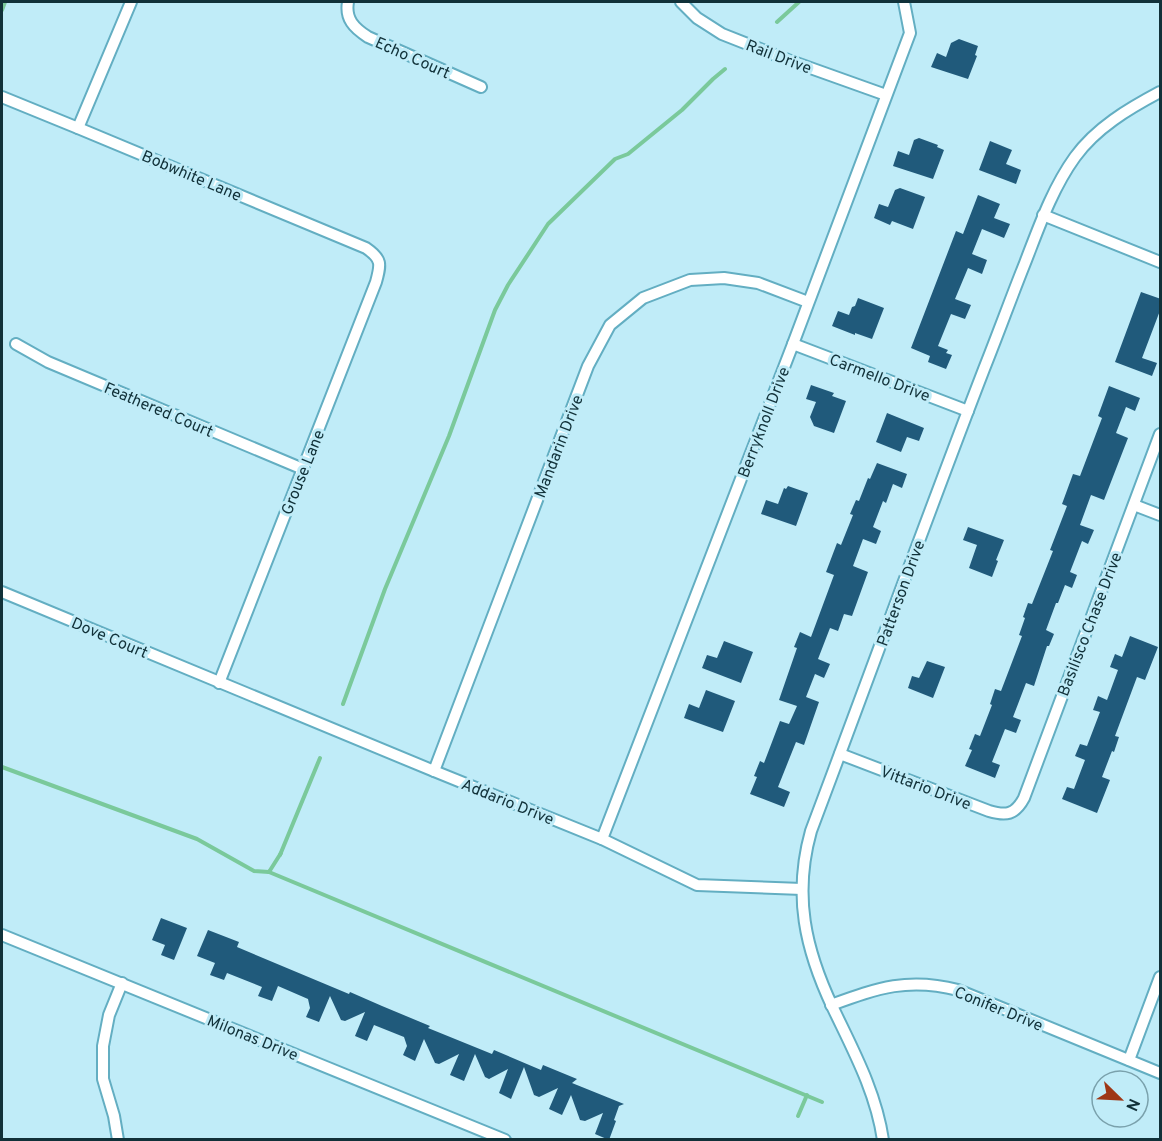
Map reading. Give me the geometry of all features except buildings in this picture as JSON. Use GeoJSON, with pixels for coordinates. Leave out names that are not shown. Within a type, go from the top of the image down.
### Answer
{"type":"FeatureCollection","features":[{"type":"Feature","properties":{"kind":"street"},"geometry":{"type":"LineString","coordinates":[[78,128],[131,2]]}},
{"type":"Feature","properties":{"kind":"street","name":"Echo Court"},"geometry":{"type":"LineString","coordinates":[[348,2],[350,20],[356,29],[368,37],[481,87]]}},
{"type":"Feature","properties":{"kind":"street","name":"Rail Drive"},"geometry":{"type":"LineString","coordinates":[[681,2],[697,18],[722,34],[886,95]]}},
{"type":"Feature","properties":{"kind":"street","name":"Berryknoll Drive"},"geometry":{"type":"LineString","coordinates":[[603,839],[910,33],[904,2]]}},
{"type":"Feature","properties":{"kind":"street","name":"Patterson Drive"},"geometry":{"type":"LineString","coordinates":[[883,1140],[881,1125],[871,1094],[855,1054],[831,1005],[810,949],[803,919],[802,889],[806,848],[1043,215],[1080,150],[1111,122],[1161,92]]}},
{"type":"Feature","properties":{"kind":"street","name":"Bobwhite Lane"},"geometry":{"type":"LineString","coordinates":[[2,98],[366,248],[379,260]]}},
{"type":"Feature","properties":{"kind":"street"},"geometry":{"type":"LineString","coordinates":[[1043,215],[1161,262]]}},
{"type":"Feature","properties":{"kind":"street","name":"Grouse Lane"},"geometry":{"type":"LineString","coordinates":[[219,683],[376,282],[380,266],[379,260]]}},
{"type":"Feature","properties":{"kind":"street","name":"Mandarin Drive"},"geometry":{"type":"LineString","coordinates":[[434,771],[588,366],[610,325],[643,298],[690,280],[724,278],[758,283],[808,302]]}},
{"type":"Feature","properties":{"kind":"street","name":"Feathered Court"},"geometry":{"type":"LineString","coordinates":[[16,344],[48,362],[303,470]]}},
{"type":"Feature","properties":{"kind":"street","name":"Carmello Drive"},"geometry":{"type":"LineString","coordinates":[[793,344],[968,411]]}},
{"type":"Feature","properties":{"kind":"street","name":"Basilisco Chase Drive"},"geometry":{"type":"LineString","coordinates":[[1013,812],[1024,798],[1161,434]]}},
{"type":"Feature","properties":{"kind":"street"},"geometry":{"type":"LineString","coordinates":[[1134,505],[1161,515]]}},
{"type":"Feature","properties":{"kind":"street","name":"Dove Court"},"geometry":{"type":"LineString","coordinates":[[2,592],[219,683]]}},
{"type":"Feature","properties":{"kind":"street","name":"Addario Drive"},"geometry":{"type":"LineString","coordinates":[[219,683],[603,839],[697,885],[802,889]]}},
{"type":"Feature","properties":{"kind":"street","name":"Vittario Drive"},"geometry":{"type":"LineString","coordinates":[[840,754],[989,811],[1003,815],[1013,812]]}},
{"type":"Feature","properties":{"kind":"street","name":"Milonas Drive"},"geometry":{"type":"LineString","coordinates":[[2,935],[505,1140]]}},
{"type":"Feature","properties":{"kind":"street"},"geometry":{"type":"LineString","coordinates":[[1129,1060],[1161,977]]}},
{"type":"Feature","properties":{"kind":"street"},"geometry":{"type":"LineString","coordinates":[[118,1140],[114,1116],[103,1079],[103,1046],[109,1015],[122,983]]}},
{"type":"Feature","properties":{"kind":"street","name":"Conifer Drive"},"geometry":{"type":"LineString","coordinates":[[831,1005],[860,994],[896,986],[918,983],[938,985],[958,990],[1161,1073]]}},
{"type":"Feature","properties":{"kind":"waterway"},"geometry":{"type":"LineString","coordinates":[[2,10],[5,2]]}},
{"type":"Feature","properties":{"kind":"waterway"},"geometry":{"type":"LineString","coordinates":[[777,22],[799,2]]}},
{"type":"Feature","properties":{"kind":"waterway"},"geometry":{"type":"LineString","coordinates":[[343,704],[385,589],[449,436],[495,310],[508,285],[548,224],[615,159],[628,154],[682,110],[725,69]]}},
{"type":"Feature","properties":{"kind":"waterway"},"geometry":{"type":"LineString","coordinates":[[280,855],[320,758]]}},
{"type":"Feature","properties":{"kind":"waterway"},"geometry":{"type":"LineString","coordinates":[[2,767],[197,839],[254,871],[270,871]]}},
{"type":"Feature","properties":{"kind":"waterway"},"geometry":{"type":"LineString","coordinates":[[281,853],[269,872],[822,1102]]}},
{"type":"Feature","properties":{"kind":"waterway"},"geometry":{"type":"LineString","coordinates":[[798,1116],[807,1095]]}}]}
